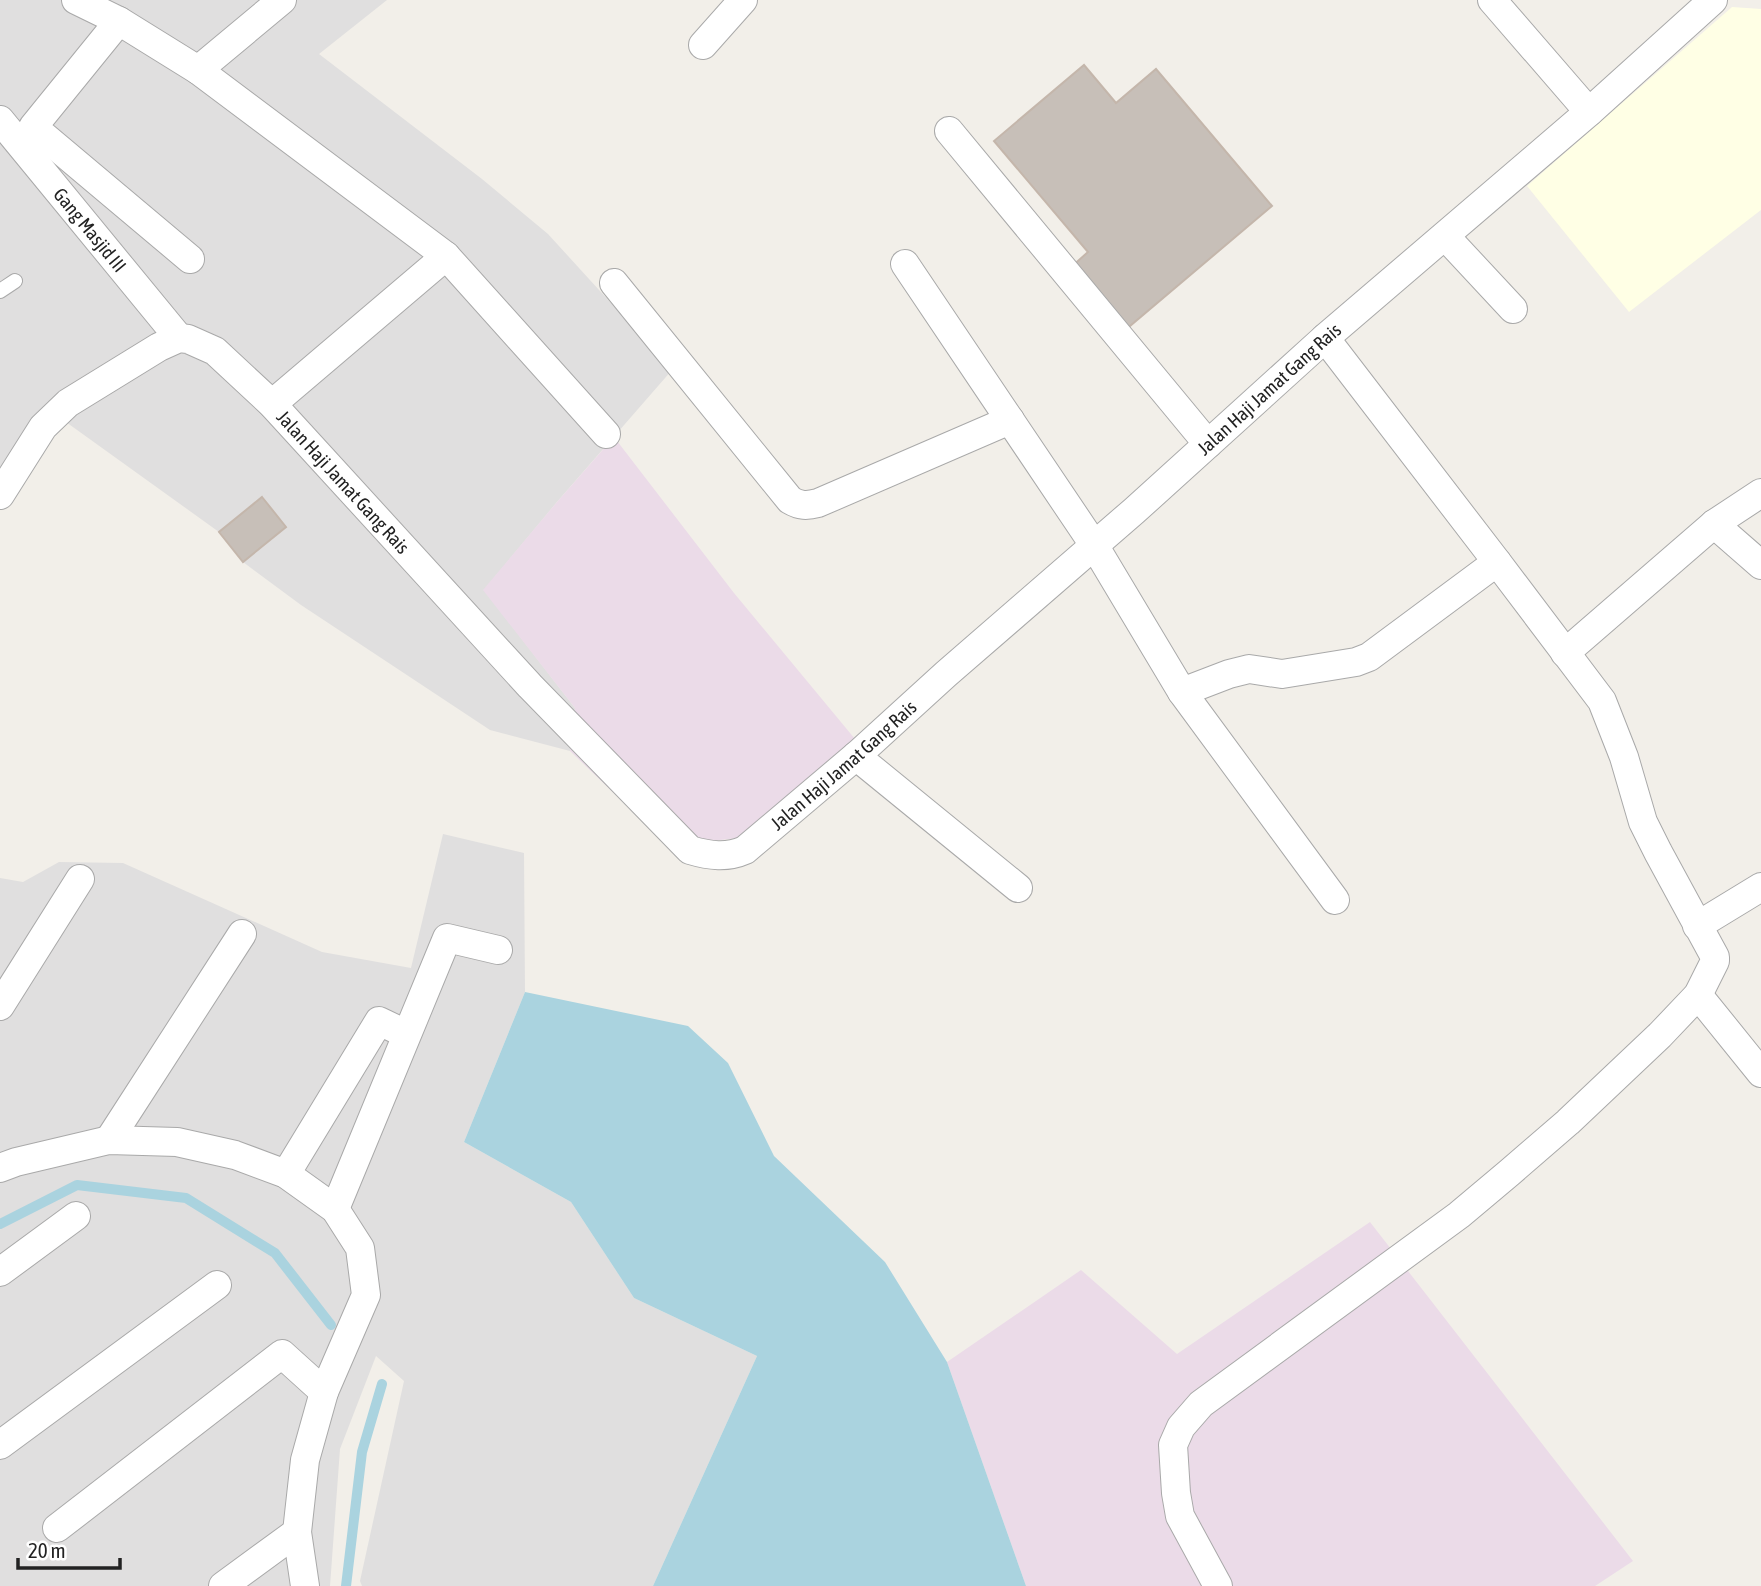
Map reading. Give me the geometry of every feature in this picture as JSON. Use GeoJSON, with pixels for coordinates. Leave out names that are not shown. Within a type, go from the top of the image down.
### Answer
{"type":"FeatureCollection","features":[{"type":"Feature","properties":{"kind":"street"},"geometry":{"type":"LineString","coordinates":[[198,70],[282,0]]}},
{"type":"Feature","properties":{"kind":"street"},"geometry":{"type":"LineString","coordinates":[[703,45],[743,0]]}},
{"type":"Feature","properties":{"kind":"street"},"geometry":{"type":"LineString","coordinates":[[1492,0],[1589,112]]}},
{"type":"Feature","properties":{"kind":"street","name":"Jalan Haji Jamat Gang Rais"},"geometry":{"type":"LineString","coordinates":[[179,338],[188,339],[215,351],[272,404],[530,685],[690,850],[717,856],[735,854],[745,850],[856,756],[1325,338],[1589,112],[1713,0]]}},
{"type":"Feature","properties":{"kind":"street"},"geometry":{"type":"LineString","coordinates":[[78,1],[119,21],[198,70],[446,256],[606,434]]}},
{"type":"Feature","properties":{"kind":"street"},"geometry":{"type":"LineString","coordinates":[[119,21],[33,127],[190,258]]}},
{"type":"Feature","properties":{"kind":"street","name":"Gang Masjid III"},"geometry":{"type":"LineString","coordinates":[[0,120],[179,338]]}},
{"type":"Feature","properties":{"kind":"street"},"geometry":{"type":"LineString","coordinates":[[949,131],[1208,444]]}},
{"type":"Feature","properties":{"kind":"street"},"geometry":{"type":"LineString","coordinates":[[1445,236],[1513,309]]}},
{"type":"Feature","properties":{"kind":"street"},"geometry":{"type":"LineString","coordinates":[[272,404],[446,256]]}},
{"type":"Feature","properties":{"kind":"street"},"geometry":{"type":"LineString","coordinates":[[905,264],[1094,545],[1182,692],[1335,901]]}},
{"type":"Feature","properties":{"kind":"street"},"geometry":{"type":"LineString","coordinates":[[614,283],[790,500],[797,505],[818,503],[1010,419]]}},
{"type":"Feature","properties":{"kind":"street"},"geometry":{"type":"LineString","coordinates":[[0,494],[43,427],[68,403],[159,347],[179,338]]}},
{"type":"Feature","properties":{"kind":"street"},"geometry":{"type":"LineString","coordinates":[[1218,1586],[1180,1516],[1173,1445],[1181,1427],[1201,1404],[1460,1215],[1569,1122],[1698,995],[1715,957],[1643,822],[1625,757],[1602,701],[1325,338]]}},
{"type":"Feature","properties":{"kind":"street"},"geometry":{"type":"LineString","coordinates":[[1565,653],[1714,524],[1761,493]]}},
{"type":"Feature","properties":{"kind":"street"},"geometry":{"type":"LineString","coordinates":[[1714,524],[1761,565]]}},
{"type":"Feature","properties":{"kind":"street"},"geometry":{"type":"LineString","coordinates":[[1182,692],[1249,669],[1282,674],[1356,662],[1369,657],[1497,562]]}},
{"type":"Feature","properties":{"kind":"street"},"geometry":{"type":"LineString","coordinates":[[856,756],[1018,888]]}},
{"type":"Feature","properties":{"kind":"street"},"geometry":{"type":"LineString","coordinates":[[0,1006],[80,879]]}},
{"type":"Feature","properties":{"kind":"street"},"geometry":{"type":"LineString","coordinates":[[1698,926],[1761,887]]}},
{"type":"Feature","properties":{"kind":"street"},"geometry":{"type":"LineString","coordinates":[[109,1140],[242,934]]}},
{"type":"Feature","properties":{"kind":"street"},"geometry":{"type":"LineString","coordinates":[[335,1209],[447,938],[498,950]]}},
{"type":"Feature","properties":{"kind":"street"},"geometry":{"type":"LineString","coordinates":[[1698,995],[1761,1073]]}},
{"type":"Feature","properties":{"kind":"street"},"geometry":{"type":"LineString","coordinates":[[286,1174],[379,1021],[406,1034]]}},
{"type":"Feature","properties":{"kind":"street"},"geometry":{"type":"LineString","coordinates":[[0,1168],[109,1140],[177,1142],[235,1155],[286,1174],[335,1209],[360,1248],[366,1295],[324,1392],[304,1461],[297,1532],[305,1586]]}},
{"type":"Feature","properties":{"kind":"street"},"geometry":{"type":"LineString","coordinates":[[0,1272],[76,1216]]}},
{"type":"Feature","properties":{"kind":"street"},"geometry":{"type":"LineString","coordinates":[[0,1445],[217,1285]]}},
{"type":"Feature","properties":{"kind":"street"},"geometry":{"type":"LineString","coordinates":[[57,1528],[282,1354],[324,1392]]}},
{"type":"Feature","properties":{"kind":"street"},"geometry":{"type":"LineString","coordinates":[[223,1586],[297,1532]]}},
{"type":"Feature","properties":{"kind":"lane"},"geometry":{"type":"LineString","coordinates":[[0,291],[15,281]]}},
{"type":"Feature","properties":{"kind":"shaded area"},"geometry":{"type":"Polygon","coordinates":[[[0,0],[387,0],[319,54],[482,179],[548,234],[672,370],[484,590],[575,708],[570,751],[490,730],[301,605],[243,562],[219,532],[59,417],[0,483],[0,0]]]}},
{"type":"Feature","properties":{"kind":"shaded area"},"geometry":{"type":"Polygon","coordinates":[[[1732,7],[1761,9],[1761,210],[1629,312],[1527,186],[1732,7]]]}},
{"type":"Feature","properties":{"kind":"shaded area"},"geometry":{"type":"Polygon","coordinates":[[[614,437],[734,593],[855,739],[763,835],[669,846],[570,751],[575,708],[483,590],[614,437]]]}},
{"type":"Feature","properties":{"kind":"shaded area"},"geometry":{"type":"Polygon","coordinates":[[[443,834],[524,853],[525,992],[464,1142],[571,1202],[634,1298],[757,1356],[653,1586],[362,1586],[360,1581],[404,1381],[376,1356],[340,1449],[330,1586],[0,1586],[0,878],[23,882],[59,862],[123,863],[322,952],[411,968],[443,834]]]}},
{"type":"Feature","properties":{"kind":"shaded area"},"geometry":{"type":"Polygon","coordinates":[[[1370,1222],[1633,1561],[1595,1586],[1026,1586],[947,1362],[1081,1270],[1177,1354],[1370,1222]]]}},
{"type":"Feature","properties":{"kind":"water"},"geometry":{"type":"Polygon","coordinates":[[[525,992],[688,1026],[728,1063],[774,1156],[885,1262],[947,1362],[1026,1586],[653,1586],[757,1356],[634,1298],[571,1202],[464,1142],[525,992]]]}},
{"type":"Feature","properties":{"kind":"building"},"geometry":{"type":"Polygon","coordinates":[[[1084,65],[1116,103],[1156,69],[1272,206],[1124,331],[1070,268],[1088,252],[994,141],[1084,65]]]}},
{"type":"Feature","properties":{"kind":"building"},"geometry":{"type":"Polygon","coordinates":[[[262,497],[286,527],[243,562],[219,532],[262,497]]]}},
{"type":"Feature","properties":{"kind":"waterway"},"geometry":{"type":"LineString","coordinates":[[0,1224],[77,1185],[186,1198],[275,1253],[331,1325]]}},
{"type":"Feature","properties":{"kind":"waterway"},"geometry":{"type":"LineString","coordinates":[[346,1586],[362,1452],[382,1384]]}}]}
